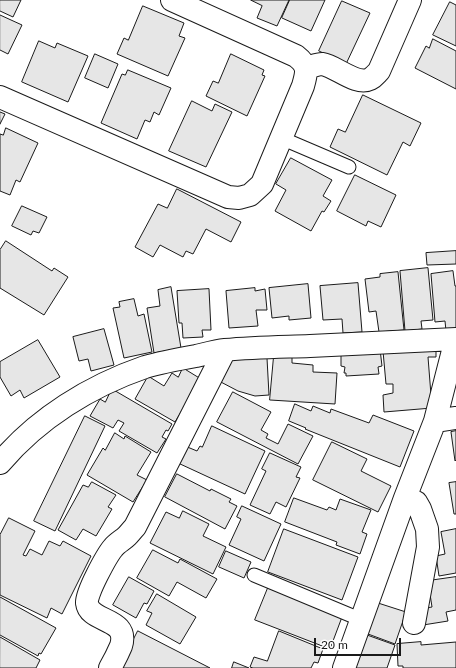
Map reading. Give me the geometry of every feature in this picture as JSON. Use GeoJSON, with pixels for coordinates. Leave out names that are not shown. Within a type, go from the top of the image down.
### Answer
{"type":"FeatureCollection","features":[{"type":"Feature","properties":{"kind":"street"},"geometry":{"type":"LineString","coordinates":[[0,97],[228,197],[239,198],[250,195],[262,184],[303,86],[306,76],[306,68],[303,62],[296,56],[172,0]]}},
{"type":"Feature","properties":{"kind":"street"},"geometry":{"type":"LineString","coordinates":[[306,68],[321,64],[352,77],[368,80],[379,71],[410,0]]}},
{"type":"Feature","properties":{"kind":"street"},"geometry":{"type":"LineString","coordinates":[[0,463],[35,428],[69,403],[96,388],[147,366],[225,350],[456,339],[435,421],[405,498],[344,668]]}},
{"type":"Feature","properties":{"kind":"street"},"geometry":{"type":"LineString","coordinates":[[110,668],[121,645],[122,638],[120,630],[114,624],[93,613],[88,607],[86,601],[89,592],[114,547],[135,527],[225,350]]}},
{"type":"Feature","properties":{"kind":"street"},"geometry":{"type":"LineString","coordinates":[[435,421],[456,418]]}},
{"type":"Feature","properties":{"kind":"street"},"geometry":{"type":"LineString","coordinates":[[405,498],[416,502],[420,509],[427,529],[428,541],[414,623]]}},
{"type":"Feature","properties":{"kind":"lane"},"geometry":{"type":"LineString","coordinates":[[281,138],[349,167]]}},
{"type":"Feature","properties":{"kind":"lane"},"geometry":{"type":"LineString","coordinates":[[254,575],[362,620]]}},
{"type":"Feature","properties":{"kind":"building"},"geometry":{"type":"Polygon","coordinates":[[[0,0],[21,0],[13,17],[0,11],[0,0]]]}},
{"type":"Feature","properties":{"kind":"building"},"geometry":{"type":"Polygon","coordinates":[[[251,0],[289,0],[277,26],[257,18],[262,6],[251,0]]]}},
{"type":"Feature","properties":{"kind":"building"},"geometry":{"type":"Polygon","coordinates":[[[290,0],[325,0],[311,31],[282,18],[290,0]]]}},
{"type":"Feature","properties":{"kind":"building"},"geometry":{"type":"Polygon","coordinates":[[[342,1],[370,13],[346,64],[319,51],[342,1]]]}},
{"type":"Feature","properties":{"kind":"building"},"geometry":{"type":"Polygon","coordinates":[[[450,2],[456,5],[456,46],[433,35],[450,2]]]}},
{"type":"Feature","properties":{"kind":"building"},"geometry":{"type":"Polygon","coordinates":[[[143,6],[184,23],[179,36],[185,38],[168,76],[117,54],[124,38],[128,40],[143,6]]]}},
{"type":"Feature","properties":{"kind":"building"},"geometry":{"type":"Polygon","coordinates":[[[0,15],[22,25],[8,54],[0,50],[0,15]]]}},
{"type":"Feature","properties":{"kind":"building"},"geometry":{"type":"Polygon","coordinates":[[[433,39],[456,51],[456,89],[415,68],[426,46],[429,48],[433,39]]]}},
{"type":"Feature","properties":{"kind":"building"},"geometry":{"type":"Polygon","coordinates":[[[39,41],[55,48],[57,43],[88,56],[68,102],[22,82],[39,41]]]}},
{"type":"Feature","properties":{"kind":"building"},"geometry":{"type":"Polygon","coordinates":[[[95,54],[118,64],[108,88],[85,78],[95,54]]]}},
{"type":"Feature","properties":{"kind":"building"},"geometry":{"type":"Polygon","coordinates":[[[231,54],[264,70],[262,75],[265,76],[247,116],[206,96],[213,81],[218,83],[231,54]]]}},
{"type":"Feature","properties":{"kind":"building"},"geometry":{"type":"Polygon","coordinates":[[[128,70],[171,88],[159,115],[154,112],[150,122],[145,120],[137,139],[101,123],[122,74],[125,75],[128,70]]]}},
{"type":"Feature","properties":{"kind":"building"},"geometry":{"type":"Polygon","coordinates":[[[363,95],[421,123],[410,146],[403,142],[387,175],[330,147],[338,129],[345,132],[363,95]]]}},
{"type":"Feature","properties":{"kind":"building"},"geometry":{"type":"Polygon","coordinates":[[[192,101],[212,111],[215,104],[232,112],[206,167],[169,151],[192,101]]]}},
{"type":"Feature","properties":{"kind":"building"},"geometry":{"type":"Polygon","coordinates":[[[0,112],[5,114],[0,124],[0,112]]]}},
{"type":"Feature","properties":{"kind":"building"},"geometry":{"type":"Polygon","coordinates":[[[6,128],[38,143],[20,182],[16,180],[10,195],[0,191],[0,134],[3,135],[6,128]]]}},
{"type":"Feature","properties":{"kind":"building"},"geometry":{"type":"Polygon","coordinates":[[[291,158],[332,180],[323,196],[331,201],[324,212],[322,211],[311,231],[275,211],[286,190],[276,184],[291,158]]]}},
{"type":"Feature","properties":{"kind":"building"},"geometry":{"type":"Polygon","coordinates":[[[355,175],[396,195],[381,227],[368,221],[366,226],[337,211],[355,175]]]}},
{"type":"Feature","properties":{"kind":"building"},"geometry":{"type":"Polygon","coordinates":[[[177,189],[241,222],[231,242],[206,229],[193,254],[186,251],[183,257],[160,245],[153,257],[135,247],[158,204],[167,208],[177,189]]]}},
{"type":"Feature","properties":{"kind":"building"},"geometry":{"type":"Polygon","coordinates":[[[22,206],[47,217],[39,233],[33,231],[31,235],[12,226],[22,206]]]}},
{"type":"Feature","properties":{"kind":"building"},"geometry":{"type":"Polygon","coordinates":[[[6,241],[52,271],[54,268],[68,277],[44,315],[0,288],[0,250],[6,241]]]}},
{"type":"Feature","properties":{"kind":"building"},"geometry":{"type":"Polygon","coordinates":[[[456,251],[456,264],[427,265],[426,253],[456,251]]]}},
{"type":"Feature","properties":{"kind":"building"},"geometry":{"type":"Polygon","coordinates":[[[428,268],[433,320],[421,321],[422,329],[405,331],[400,271],[428,268]]]}},
{"type":"Feature","properties":{"kind":"building"},"geometry":{"type":"Polygon","coordinates":[[[453,271],[456,286],[456,330],[446,331],[445,321],[435,322],[431,274],[453,271]]]}},
{"type":"Feature","properties":{"kind":"building"},"geometry":{"type":"Polygon","coordinates":[[[398,272],[404,330],[379,332],[376,311],[369,312],[365,279],[380,277],[380,274],[398,272]]]}},
{"type":"Feature","properties":{"kind":"building"},"geometry":{"type":"Polygon","coordinates":[[[358,283],[362,332],[343,333],[342,319],[323,320],[320,286],[358,283]]]}},
{"type":"Feature","properties":{"kind":"building"},"geometry":{"type":"Polygon","coordinates":[[[308,284],[311,318],[289,320],[289,316],[272,318],[269,288],[308,284]]]}},
{"type":"Feature","properties":{"kind":"building"},"geometry":{"type":"Polygon","coordinates":[[[171,287],[181,348],[154,353],[147,308],[160,306],[158,290],[171,287]]]}},
{"type":"Feature","properties":{"kind":"building"},"geometry":{"type":"Polygon","coordinates":[[[255,288],[255,291],[265,289],[267,310],[256,310],[258,326],[229,328],[226,291],[255,288]]]}},
{"type":"Feature","properties":{"kind":"building"},"geometry":{"type":"Polygon","coordinates":[[[209,289],[211,330],[202,330],[203,337],[183,338],[182,323],[179,323],[177,291],[209,289]]]}},
{"type":"Feature","properties":{"kind":"building"},"geometry":{"type":"Polygon","coordinates":[[[134,299],[138,316],[144,314],[152,352],[124,358],[113,308],[120,307],[119,302],[134,299]]]}},
{"type":"Feature","properties":{"kind":"building"},"geometry":{"type":"Polygon","coordinates":[[[104,329],[114,365],[91,371],[88,359],[79,361],[73,337],[104,329]]]}},
{"type":"Feature","properties":{"kind":"building"},"geometry":{"type":"Polygon","coordinates":[[[38,340],[60,377],[24,398],[20,390],[11,396],[0,377],[0,362],[38,340]]]}},
{"type":"Feature","properties":{"kind":"building"},"geometry":{"type":"Polygon","coordinates":[[[436,348],[436,357],[428,357],[432,408],[384,412],[383,395],[393,393],[393,384],[386,384],[383,351],[436,348]]]}},
{"type":"Feature","properties":{"kind":"building"},"geometry":{"type":"Polygon","coordinates":[[[380,349],[382,366],[378,367],[379,374],[346,376],[346,373],[344,373],[345,367],[341,366],[341,352],[380,349]]]}},
{"type":"Feature","properties":{"kind":"building"},"geometry":{"type":"Polygon","coordinates":[[[274,356],[292,356],[292,363],[313,365],[313,372],[337,373],[335,404],[270,400],[274,356]]]}},
{"type":"Feature","properties":{"kind":"building"},"geometry":{"type":"Polygon","coordinates":[[[267,358],[269,395],[255,396],[238,391],[217,380],[226,360],[267,358]]]}},
{"type":"Feature","properties":{"kind":"building"},"geometry":{"type":"Polygon","coordinates":[[[183,368],[201,379],[175,422],[135,399],[148,376],[164,386],[172,373],[178,377],[183,368]]]}},
{"type":"Feature","properties":{"kind":"building"},"geometry":{"type":"Polygon","coordinates":[[[112,389],[172,424],[162,437],[166,439],[157,453],[119,431],[124,423],[118,420],[113,428],[90,416],[100,399],[105,402],[112,389]]]}},
{"type":"Feature","properties":{"kind":"building"},"geometry":{"type":"Polygon","coordinates":[[[233,392],[271,412],[261,430],[268,434],[266,438],[278,444],[288,424],[313,436],[298,464],[217,422],[233,392]]]}},
{"type":"Feature","properties":{"kind":"building"},"geometry":{"type":"Polygon","coordinates":[[[295,404],[311,411],[313,406],[330,413],[331,409],[369,423],[373,415],[414,431],[400,467],[305,429],[306,428],[289,421],[295,404]]]}},
{"type":"Feature","properties":{"kind":"building"},"geometry":{"type":"Polygon","coordinates":[[[85,416],[105,426],[55,531],[34,521],[85,416]]]}},
{"type":"Feature","properties":{"kind":"building"},"geometry":{"type":"Polygon","coordinates":[[[212,426],[265,451],[245,494],[178,463],[185,446],[197,451],[200,446],[202,447],[212,426]]]}},
{"type":"Feature","properties":{"kind":"building"},"geometry":{"type":"Polygon","coordinates":[[[456,431],[456,460],[455,461],[451,432],[456,431]]]}},
{"type":"Feature","properties":{"kind":"building"},"geometry":{"type":"Polygon","coordinates":[[[115,433],[124,439],[125,436],[151,452],[137,475],[147,480],[133,502],[87,475],[103,448],[105,450],[115,433]]]}},
{"type":"Feature","properties":{"kind":"building"},"geometry":{"type":"Polygon","coordinates":[[[332,442],[367,459],[361,471],[391,486],[378,512],[313,480],[332,442]]]}},
{"type":"Feature","properties":{"kind":"building"},"geometry":{"type":"Polygon","coordinates":[[[270,453],[301,467],[296,477],[300,478],[286,507],[276,502],[270,514],[250,505],[266,471],[262,469],[270,453]]]}},
{"type":"Feature","properties":{"kind":"building"},"geometry":{"type":"Polygon","coordinates":[[[177,474],[210,491],[211,489],[231,499],[229,502],[237,506],[225,529],[165,497],[177,474]]]}},
{"type":"Feature","properties":{"kind":"building"},"geometry":{"type":"Polygon","coordinates":[[[92,482],[116,495],[108,507],[112,509],[96,536],[83,529],[76,540],[58,530],[83,485],[88,487],[92,482]]]}},
{"type":"Feature","properties":{"kind":"building"},"geometry":{"type":"Polygon","coordinates":[[[456,482],[456,514],[454,514],[449,483],[456,482]]]}},
{"type":"Feature","properties":{"kind":"building"},"geometry":{"type":"Polygon","coordinates":[[[294,498],[327,510],[329,507],[336,510],[340,499],[371,510],[362,532],[367,534],[360,554],[336,545],[337,542],[285,522],[294,498]]]}},
{"type":"Feature","properties":{"kind":"building"},"geometry":{"type":"Polygon","coordinates":[[[242,506],[281,524],[264,561],[229,545],[241,519],[237,517],[242,506]]]}},
{"type":"Feature","properties":{"kind":"building"},"geometry":{"type":"Polygon","coordinates":[[[183,511],[209,524],[203,536],[226,547],[213,574],[150,543],[166,512],[179,518],[183,511]]]}},
{"type":"Feature","properties":{"kind":"building"},"geometry":{"type":"Polygon","coordinates":[[[9,518],[35,531],[23,555],[26,556],[30,549],[42,555],[49,541],[60,546],[63,541],[91,556],[62,614],[51,608],[47,618],[0,595],[0,535],[9,518]]]}},
{"type":"Feature","properties":{"kind":"building"},"geometry":{"type":"Polygon","coordinates":[[[284,529],[358,557],[342,600],[268,572],[284,529]]]}},
{"type":"Feature","properties":{"kind":"building"},"geometry":{"type":"Polygon","coordinates":[[[456,529],[456,573],[439,576],[436,556],[445,554],[441,532],[456,529]]]}},
{"type":"Feature","properties":{"kind":"building"},"geometry":{"type":"Polygon","coordinates":[[[153,550],[178,563],[180,559],[217,579],[206,598],[177,582],[169,596],[137,578],[153,550]]]}},
{"type":"Feature","properties":{"kind":"building"},"geometry":{"type":"Polygon","coordinates":[[[226,551],[251,562],[244,578],[219,567],[226,551]]]}},
{"type":"Feature","properties":{"kind":"building"},"geometry":{"type":"Polygon","coordinates":[[[129,577],[154,591],[147,604],[144,603],[136,618],[113,605],[129,577]]]}},
{"type":"Feature","properties":{"kind":"building"},"geometry":{"type":"Polygon","coordinates":[[[456,577],[456,610],[446,612],[448,621],[423,625],[420,609],[432,607],[428,581],[456,577]]]}},
{"type":"Feature","properties":{"kind":"building"},"geometry":{"type":"Polygon","coordinates":[[[268,588],[342,617],[330,649],[255,620],[268,588]]]}},
{"type":"Feature","properties":{"kind":"building"},"geometry":{"type":"Polygon","coordinates":[[[157,594],[196,617],[180,644],[146,625],[152,613],[147,611],[157,594]]]}},
{"type":"Feature","properties":{"kind":"building"},"geometry":{"type":"Polygon","coordinates":[[[0,597],[56,628],[41,654],[39,653],[38,656],[0,635],[0,597]]]}},
{"type":"Feature","properties":{"kind":"building"},"geometry":{"type":"Polygon","coordinates":[[[378,603],[406,612],[395,644],[368,634],[378,603]]]}},
{"type":"Feature","properties":{"kind":"building"},"geometry":{"type":"Polygon","coordinates":[[[138,631],[210,668],[119,668],[138,631]]]}},
{"type":"Feature","properties":{"kind":"building"},"geometry":{"type":"Polygon","coordinates":[[[279,631],[323,649],[318,663],[314,662],[311,668],[250,667],[254,657],[267,661],[279,631]]]}},
{"type":"Feature","properties":{"kind":"building"},"geometry":{"type":"Polygon","coordinates":[[[367,635],[395,645],[387,668],[356,668],[367,635]]]}},
{"type":"Feature","properties":{"kind":"building"},"geometry":{"type":"Polygon","coordinates":[[[0,637],[40,660],[36,668],[0,668],[0,637]]]}},
{"type":"Feature","properties":{"kind":"building"},"geometry":{"type":"Polygon","coordinates":[[[421,642],[421,645],[456,642],[456,668],[403,668],[403,666],[398,666],[397,644],[421,642]]]}},
{"type":"Feature","properties":{"kind":"building"},"geometry":{"type":"Polygon","coordinates":[[[234,662],[249,668],[232,668],[234,662]]]}}]}
